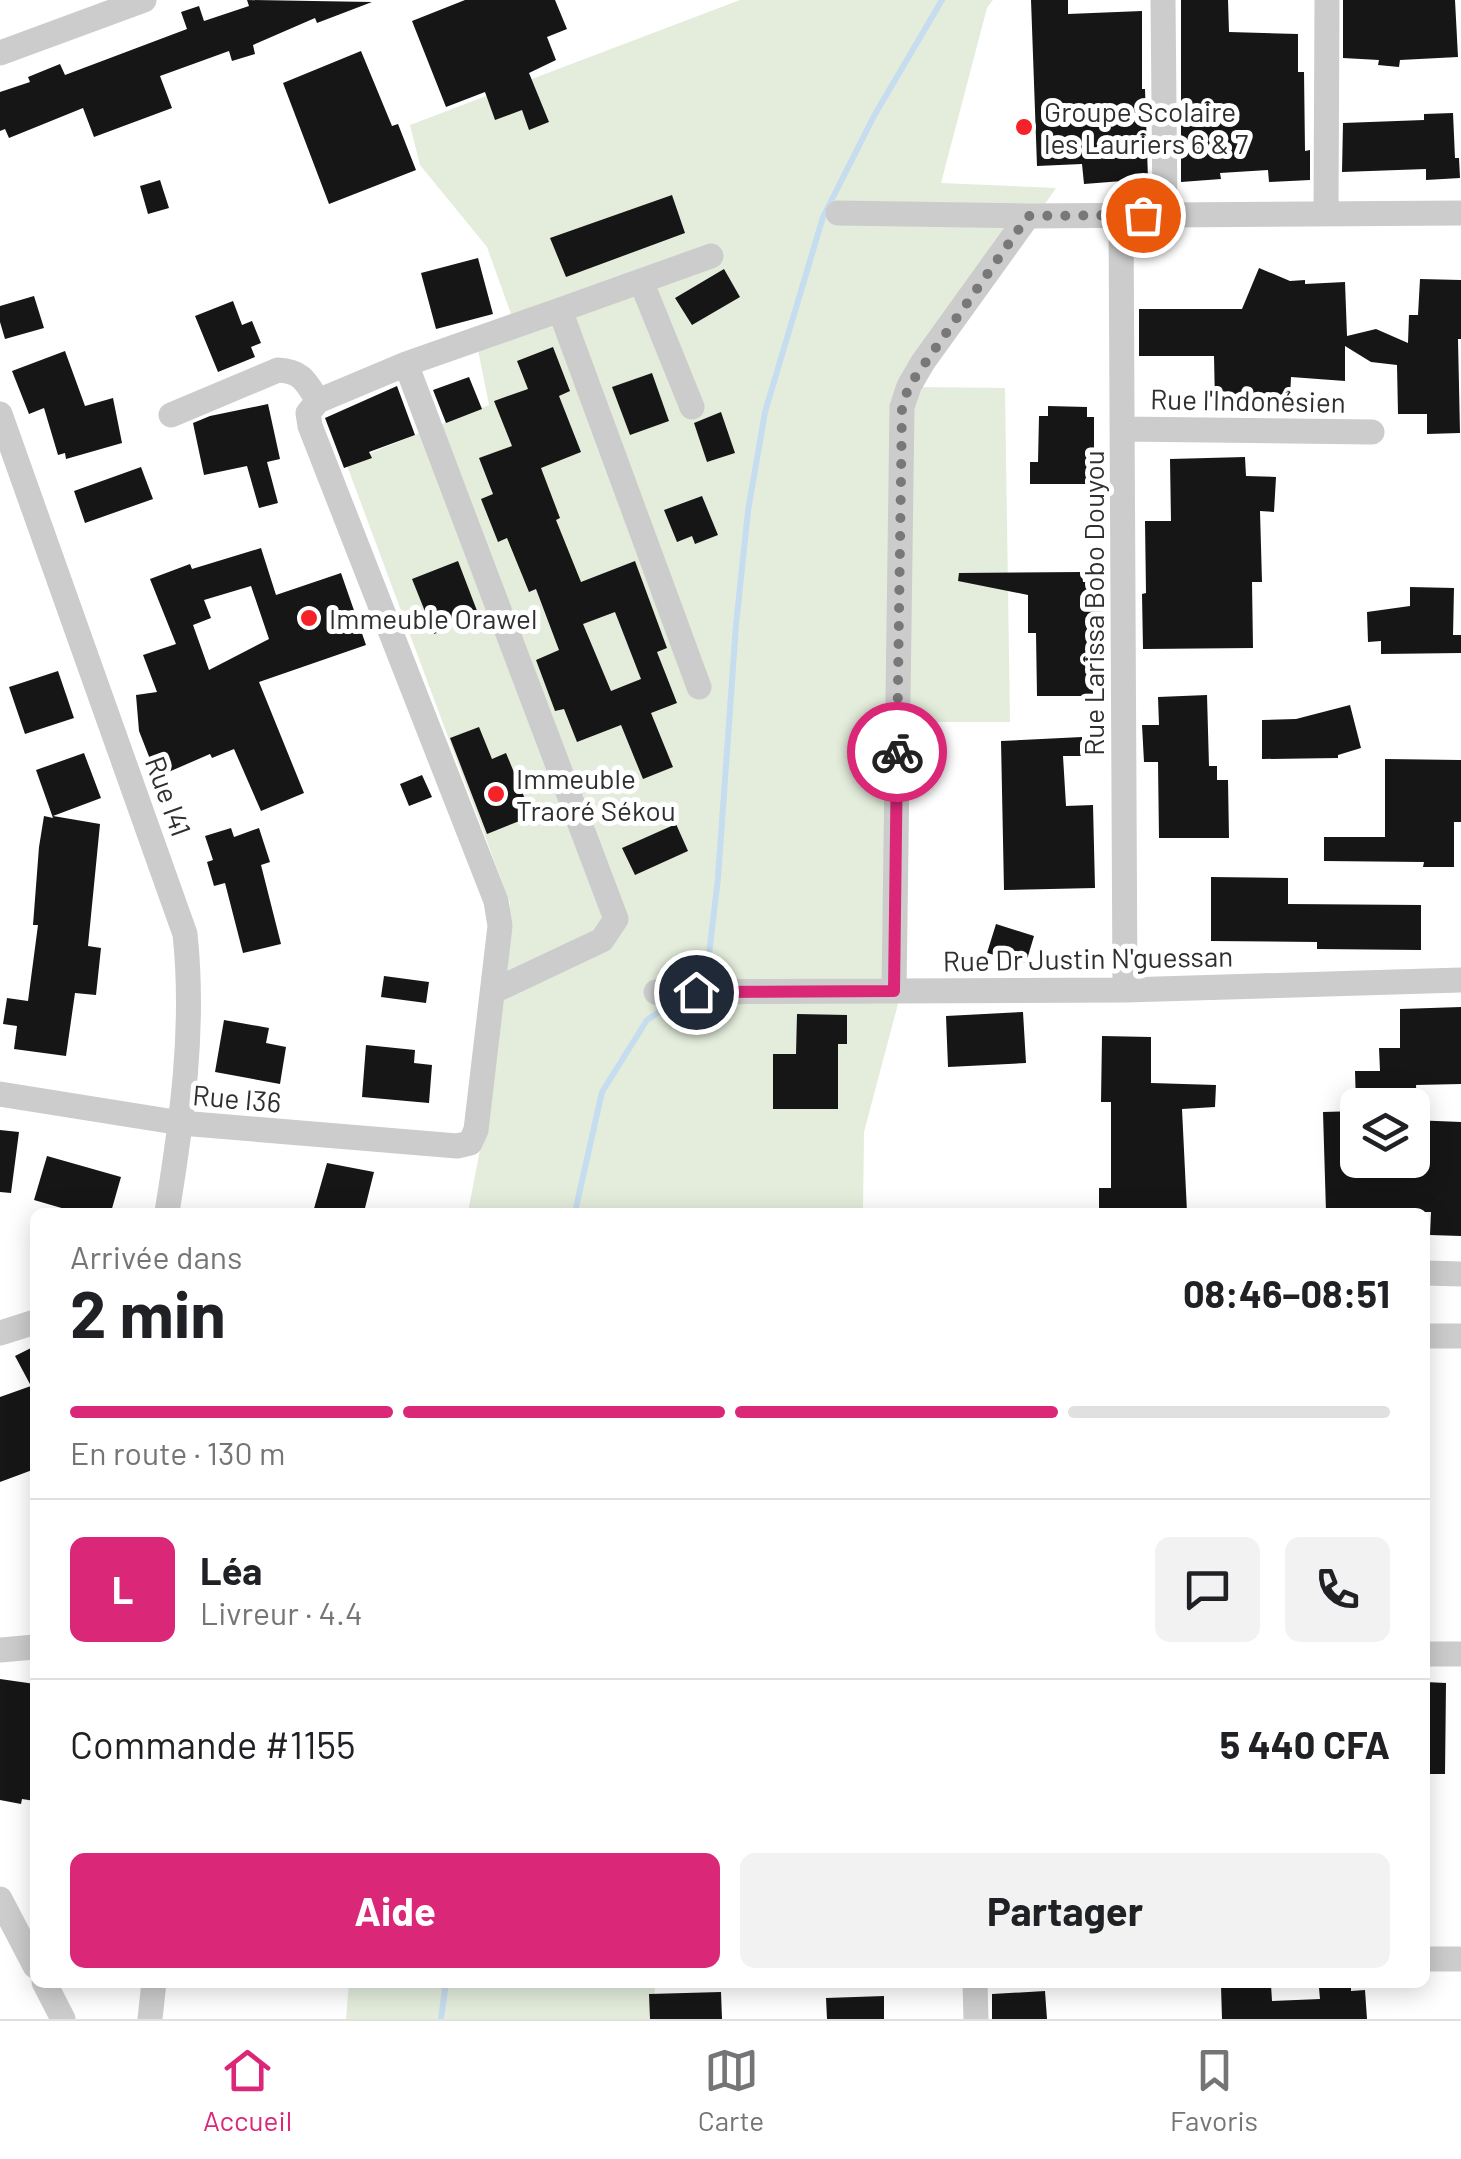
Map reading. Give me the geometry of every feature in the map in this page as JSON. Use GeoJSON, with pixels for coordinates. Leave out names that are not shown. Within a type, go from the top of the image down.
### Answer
{"type":"FeatureCollection","features":[{"type":"Feature","properties":{"kind":"street"},"geometry":{"type":"LineString","coordinates":[[0,53],[144,0]]}},
{"type":"Feature","properties":{"kind":"street"},"geometry":{"type":"LineString","coordinates":[[1163,0],[1165,214]]}},
{"type":"Feature","properties":{"kind":"street"},"geometry":{"type":"LineString","coordinates":[[1326,214],[1328,0]]}},
{"type":"Feature","properties":{"kind":"street"},"geometry":{"type":"LineString","coordinates":[[838,213],[1028,216],[1461,212]]}},
{"type":"Feature","properties":{"kind":"street","name":"Rue Larissa Bobo Douyou"},"geometry":{"type":"LineString","coordinates":[[1121,215],[1125,990]]}},
{"type":"Feature","properties":{"kind":"street"},"geometry":{"type":"LineString","coordinates":[[894,991],[902,407],[924,362],[1028,216]]}},
{"type":"Feature","properties":{"kind":"street"},"geometry":{"type":"LineString","coordinates":[[494,991],[500,926],[496,901],[310,426],[308,412],[318,402],[406,364],[711,256]]}},
{"type":"Feature","properties":{"kind":"street"},"geometry":{"type":"LineString","coordinates":[[641,281],[692,406]]}},
{"type":"Feature","properties":{"kind":"street"},"geometry":{"type":"LineString","coordinates":[[560,310],[699,688]]}},
{"type":"Feature","properties":{"kind":"street"},"geometry":{"type":"LineString","coordinates":[[406,364],[616,918],[602,940],[494,991]]}},
{"type":"Feature","properties":{"kind":"street"},"geometry":{"type":"LineString","coordinates":[[171,415],[278,370],[294,371],[318,402]]}},
{"type":"Feature","properties":{"kind":"street","name":"Rue I41"},"geometry":{"type":"LineString","coordinates":[[0,414],[184,934],[190,981],[181,1123],[168,1208]]}},
{"type":"Feature","properties":{"kind":"street","name":"Rue l'Indonésien"},"geometry":{"type":"LineString","coordinates":[[1122,429],[1372,432]]}},
{"type":"Feature","properties":{"kind":"street","name":"Rue Dr Justin N'guessan"},"geometry":{"type":"LineString","coordinates":[[656,992],[1125,990],[1461,980]]}},
{"type":"Feature","properties":{"kind":"street","name":"Rue I36"},"geometry":{"type":"LineString","coordinates":[[0,1094],[181,1123],[457,1146],[470,1143],[476,1130],[494,991]]}},
{"type":"Feature","properties":{"kind":"street"},"geometry":{"type":"LineString","coordinates":[[1430,1273],[1461,1274]]}},
{"type":"Feature","properties":{"kind":"street"},"geometry":{"type":"LineString","coordinates":[[0,1333],[30,1324]]}},
{"type":"Feature","properties":{"kind":"street"},"geometry":{"type":"LineString","coordinates":[[1430,1336],[1461,1336]]}},
{"type":"Feature","properties":{"kind":"street"},"geometry":{"type":"LineString","coordinates":[[0,1650],[30,1647]]}},
{"type":"Feature","properties":{"kind":"street"},"geometry":{"type":"LineString","coordinates":[[1430,1654],[1461,1654]]}},
{"type":"Feature","properties":{"kind":"street"},"geometry":{"type":"LineString","coordinates":[[0,1899],[30,1956]]}},
{"type":"Feature","properties":{"kind":"street"},"geometry":{"type":"LineString","coordinates":[[1430,1959],[1461,1958]]}},
{"type":"Feature","properties":{"kind":"street"},"geometry":{"type":"LineString","coordinates":[[47,1988],[63,2019]]}},
{"type":"Feature","properties":{"kind":"street"},"geometry":{"type":"LineString","coordinates":[[150,2019],[153,1988]]}},
{"type":"Feature","properties":{"kind":"street"},"geometry":{"type":"LineString","coordinates":[[976,1988],[976,2019]]}},
{"type":"Feature","properties":{"kind":"green space"},"geometry":{"type":"Polygon","coordinates":[[[740,0],[993,0],[987,8],[941,183],[1056,188],[918,387],[1005,388],[1010,722],[905,722],[898,1004],[864,1132],[863,1208],[469,1208],[484,1129],[510,903],[346,463],[489,405],[475,335],[516,328],[487,247],[420,165],[410,125],[740,0]]]}},
{"type":"Feature","properties":{"kind":"green space"},"geometry":{"type":"Polygon","coordinates":[[[349,1988],[655,1988],[654,2019],[346,2019],[349,1988]]]}},
{"type":"Feature","properties":{"kind":"building"},"geometry":{"type":"Polygon","coordinates":[[[247,0],[372,2],[317,23],[315,18],[253,45],[255,54],[232,61],[229,51],[160,76],[172,108],[94,137],[83,108],[9,138],[5,129],[0,131],[0,92],[30,82],[28,77],[60,64],[65,75],[187,29],[181,12],[199,6],[204,21],[249,6],[247,0]]]}},
{"type":"Feature","properties":{"kind":"building"},"geometry":{"type":"Polygon","coordinates":[[[465,0],[555,0],[567,29],[547,37],[556,60],[529,73],[549,122],[529,130],[522,110],[495,120],[485,92],[446,107],[412,21],[465,0]]]}},
{"type":"Feature","properties":{"kind":"building"},"geometry":{"type":"Polygon","coordinates":[[[1031,0],[1068,0],[1068,14],[1142,11],[1148,179],[1084,184],[1082,164],[1037,166],[1031,0]]]}},
{"type":"Feature","properties":{"kind":"building"},"geometry":{"type":"Polygon","coordinates":[[[1181,0],[1228,0],[1229,32],[1298,34],[1298,72],[1304,72],[1305,151],[1310,150],[1310,180],[1269,182],[1268,170],[1220,173],[1221,179],[1181,182],[1181,0]]]}},
{"type":"Feature","properties":{"kind":"building"},"geometry":{"type":"Polygon","coordinates":[[[1343,0],[1455,0],[1458,57],[1400,60],[1399,67],[1378,65],[1379,60],[1343,58],[1343,0]]]}},
{"type":"Feature","properties":{"kind":"building"},"geometry":{"type":"Polygon","coordinates":[[[361,51],[392,126],[398,124],[416,170],[329,204],[283,83],[361,51]]]}},
{"type":"Feature","properties":{"kind":"building"},"geometry":{"type":"Polygon","coordinates":[[[1453,113],[1460,178],[1426,180],[1426,169],[1342,172],[1343,123],[1424,120],[1424,114],[1453,113]]]}},
{"type":"Feature","properties":{"kind":"building"},"geometry":{"type":"Polygon","coordinates":[[[160,180],[169,208],[148,214],[140,186],[160,180]]]}},
{"type":"Feature","properties":{"kind":"building"},"geometry":{"type":"Polygon","coordinates":[[[672,195],[685,233],[566,277],[550,238],[672,195]]]}},
{"type":"Feature","properties":{"kind":"building"},"geometry":{"type":"Polygon","coordinates":[[[478,258],[493,314],[436,329],[421,273],[478,258]]]}},
{"type":"Feature","properties":{"kind":"building"},"geometry":{"type":"Polygon","coordinates":[[[1259,268],[1290,281],[1305,280],[1305,284],[1345,282],[1347,336],[1376,329],[1408,343],[1409,315],[1418,315],[1420,279],[1461,280],[1460,433],[1427,434],[1427,414],[1398,414],[1397,365],[1371,362],[1345,346],[1345,381],[1291,377],[1290,398],[1266,398],[1266,402],[1215,403],[1214,356],[1139,356],[1139,309],[1242,309],[1259,268]]]}},
{"type":"Feature","properties":{"kind":"building"},"geometry":{"type":"Polygon","coordinates":[[[724,269],[740,297],[692,325],[675,298],[724,269]]]}},
{"type":"Feature","properties":{"kind":"building"},"geometry":{"type":"Polygon","coordinates":[[[34,296],[44,328],[5,339],[0,306],[34,296]]]}},
{"type":"Feature","properties":{"kind":"building"},"geometry":{"type":"Polygon","coordinates":[[[233,301],[242,325],[252,321],[261,343],[251,347],[255,357],[218,372],[195,316],[233,301]]]}},
{"type":"Feature","properties":{"kind":"building"},"geometry":{"type":"Polygon","coordinates":[[[553,347],[570,391],[559,396],[581,452],[541,468],[560,518],[556,520],[581,582],[635,561],[667,648],[657,652],[677,703],[651,713],[673,767],[643,779],[621,725],[577,742],[564,709],[555,711],[536,660],[559,650],[536,589],[529,592],[507,538],[498,542],[481,499],[493,494],[479,458],[512,446],[494,401],[528,389],[517,361],[553,347]],[[615,612],[583,624],[611,691],[641,679],[615,612]]]}},
{"type":"Feature","properties":{"kind":"building"},"geometry":{"type":"Polygon","coordinates":[[[65,351],[85,406],[113,398],[122,443],[66,459],[65,453],[58,455],[44,408],[29,414],[12,371],[65,351]]]}},
{"type":"Feature","properties":{"kind":"building"},"geometry":{"type":"Polygon","coordinates":[[[652,373],[669,421],[630,435],[612,387],[652,373]]]}},
{"type":"Feature","properties":{"kind":"building"},"geometry":{"type":"Polygon","coordinates":[[[469,377],[482,409],[446,423],[433,390],[469,377]]]}},
{"type":"Feature","properties":{"kind":"building"},"geometry":{"type":"Polygon","coordinates":[[[397,386],[415,435],[369,452],[372,458],[344,468],[325,418],[397,386]]]}},
{"type":"Feature","properties":{"kind":"building"},"geometry":{"type":"Polygon","coordinates":[[[268,404],[280,459],[267,462],[278,503],[259,508],[247,466],[204,475],[193,423],[268,404]]]}},
{"type":"Feature","properties":{"kind":"building"},"geometry":{"type":"Polygon","coordinates":[[[1048,406],[1087,407],[1087,417],[1094,417],[1094,484],[1030,484],[1030,462],[1038,462],[1039,416],[1048,416],[1048,406]]]}},
{"type":"Feature","properties":{"kind":"building"},"geometry":{"type":"Polygon","coordinates":[[[721,412],[735,453],[707,462],[694,423],[721,412]]]}},
{"type":"Feature","properties":{"kind":"building"},"geometry":{"type":"Polygon","coordinates":[[[1245,457],[1246,476],[1276,477],[1274,512],[1260,511],[1262,582],[1252,582],[1253,648],[1143,649],[1145,521],[1171,521],[1170,459],[1245,457]]]}},
{"type":"Feature","properties":{"kind":"building"},"geometry":{"type":"Polygon","coordinates":[[[141,467],[153,499],[85,523],[74,491],[141,467]]]}},
{"type":"Feature","properties":{"kind":"building"},"geometry":{"type":"Polygon","coordinates":[[[702,496],[718,535],[695,544],[692,536],[677,542],[664,510],[702,496]]]}},
{"type":"Feature","properties":{"kind":"building"},"geometry":{"type":"Polygon","coordinates":[[[261,548],[276,595],[341,573],[366,645],[259,682],[304,793],[261,811],[234,749],[212,758],[210,754],[157,777],[139,731],[136,695],[157,692],[143,655],[176,644],[150,579],[190,564],[192,569],[261,548]],[[251,586],[204,600],[211,618],[193,625],[209,670],[269,639],[251,586]]]}},
{"type":"Feature","properties":{"kind":"building"},"geometry":{"type":"Polygon","coordinates":[[[458,561],[479,616],[434,634],[412,579],[458,561]]]}},
{"type":"Feature","properties":{"kind":"building"},"geometry":{"type":"Polygon","coordinates":[[[1082,572],[1083,582],[1102,582],[1102,633],[1092,633],[1093,696],[1037,696],[1036,633],[1028,633],[1028,595],[958,581],[959,573],[1082,572]]]}},
{"type":"Feature","properties":{"kind":"building"},"geometry":{"type":"Polygon","coordinates":[[[1410,587],[1454,588],[1453,635],[1461,635],[1461,653],[1381,654],[1381,641],[1368,642],[1367,612],[1410,606],[1410,587]]]}},
{"type":"Feature","properties":{"kind":"building"},"geometry":{"type":"Polygon","coordinates":[[[58,671],[74,718],[25,734],[9,687],[58,671]]]}},
{"type":"Feature","properties":{"kind":"building"},"geometry":{"type":"Polygon","coordinates":[[[1207,695],[1209,766],[1217,766],[1217,780],[1228,780],[1229,838],[1159,838],[1158,762],[1144,762],[1142,725],[1159,725],[1158,697],[1207,695]]]}},
{"type":"Feature","properties":{"kind":"building"},"geometry":{"type":"Polygon","coordinates":[[[1350,705],[1361,748],[1338,758],[1262,759],[1262,720],[1296,719],[1350,705]]]}},
{"type":"Feature","properties":{"kind":"building","name":"Immeuble Traoré Sékou"},"geometry":{"type":"Polygon","coordinates":[[[479,727],[492,759],[506,753],[532,816],[487,834],[450,738],[479,727]]]}},
{"type":"Feature","properties":{"kind":"building"},"geometry":{"type":"Polygon","coordinates":[[[1082,737],[1082,756],[1063,756],[1066,806],[1093,805],[1095,888],[1004,890],[1001,741],[1082,737]]]}},
{"type":"Feature","properties":{"kind":"building"},"geometry":{"type":"Polygon","coordinates":[[[84,753],[101,798],[53,816],[100,824],[88,946],[101,948],[96,995],[75,993],[66,1056],[14,1049],[17,1026],[3,1024],[7,998],[28,1001],[38,925],[33,925],[39,847],[44,816],[53,818],[36,770],[84,753]]]}},
{"type":"Feature","properties":{"kind":"building"},"geometry":{"type":"Polygon","coordinates":[[[1385,759],[1461,760],[1461,822],[1454,822],[1454,867],[1423,867],[1424,862],[1324,861],[1324,837],[1385,837],[1385,759]]]}},
{"type":"Feature","properties":{"kind":"building"},"geometry":{"type":"Polygon","coordinates":[[[422,775],[432,797],[409,806],[400,784],[422,775]]]}},
{"type":"Feature","properties":{"kind":"building"},"geometry":{"type":"Polygon","coordinates":[[[676,824],[688,851],[635,875],[622,848],[676,824]]]}},
{"type":"Feature","properties":{"kind":"building"},"geometry":{"type":"Polygon","coordinates":[[[231,828],[234,837],[259,828],[270,862],[261,865],[281,944],[243,953],[225,883],[214,886],[207,862],[213,860],[205,836],[231,828]]]}},
{"type":"Feature","properties":{"kind":"building"},"geometry":{"type":"Polygon","coordinates":[[[1211,877],[1288,878],[1288,904],[1421,905],[1421,950],[1317,949],[1317,942],[1211,941],[1211,877]]]}},
{"type":"Feature","properties":{"kind":"building"},"geometry":{"type":"Polygon","coordinates":[[[996,924],[1034,936],[1026,963],[987,953],[996,924]]]}},
{"type":"Feature","properties":{"kind":"building"},"geometry":{"type":"Polygon","coordinates":[[[384,976],[429,982],[426,1003],[381,997],[384,976]]]}},
{"type":"Feature","properties":{"kind":"building"},"geometry":{"type":"Polygon","coordinates":[[[1461,1007],[1461,1084],[1356,1088],[1355,1071],[1380,1071],[1379,1048],[1400,1048],[1400,1009],[1461,1007]]]}},
{"type":"Feature","properties":{"kind":"building"},"geometry":{"type":"Polygon","coordinates":[[[1023,1012],[1026,1063],[948,1067],[946,1016],[1023,1012]]]}},
{"type":"Feature","properties":{"kind":"building"},"geometry":{"type":"Polygon","coordinates":[[[797,1014],[847,1015],[847,1044],[838,1044],[838,1109],[773,1109],[773,1054],[796,1054],[797,1014]]]}},
{"type":"Feature","properties":{"kind":"building"},"geometry":{"type":"Polygon","coordinates":[[[224,1020],[269,1028],[266,1043],[286,1047],[280,1084],[215,1072],[224,1020]]]}},
{"type":"Feature","properties":{"kind":"building"},"geometry":{"type":"Polygon","coordinates":[[[1102,1036],[1151,1037],[1151,1083],[1216,1085],[1215,1107],[1182,1109],[1187,1208],[1099,1208],[1099,1188],[1111,1188],[1111,1102],[1101,1102],[1102,1036]]]}},
{"type":"Feature","properties":{"kind":"building"},"geometry":{"type":"Polygon","coordinates":[[[366,1045],[415,1050],[414,1063],[432,1065],[429,1103],[362,1097],[366,1045]]]}},
{"type":"Feature","properties":{"kind":"building"},"geometry":{"type":"Polygon","coordinates":[[[1323,1112],[1340,1112],[1340,1178],[1430,1178],[1430,1121],[1461,1122],[1461,1236],[1430,1235],[1430,1208],[1326,1208],[1323,1112]]]}},
{"type":"Feature","properties":{"kind":"building"},"geometry":{"type":"Polygon","coordinates":[[[0,1130],[19,1132],[11,1193],[0,1192],[0,1130]]]}},
{"type":"Feature","properties":{"kind":"building"},"geometry":{"type":"Polygon","coordinates":[[[47,1156],[121,1177],[112,1208],[62,1208],[34,1200],[47,1156]]]}},
{"type":"Feature","properties":{"kind":"building"},"geometry":{"type":"Polygon","coordinates":[[[327,1163],[374,1172],[365,1208],[314,1208],[327,1163]]]}},
{"type":"Feature","properties":{"kind":"building"},"geometry":{"type":"Polygon","coordinates":[[[30,1348],[30,1384],[15,1356],[30,1348]]]}},
{"type":"Feature","properties":{"kind":"building"},"geometry":{"type":"Polygon","coordinates":[[[30,1386],[30,1471],[0,1482],[0,1397],[30,1386]]]}},
{"type":"Feature","properties":{"kind":"building"},"geometry":{"type":"Polygon","coordinates":[[[0,1679],[30,1683],[30,1800],[22,1799],[21,1804],[0,1800],[0,1679]]]}},
{"type":"Feature","properties":{"kind":"building"},"geometry":{"type":"Polygon","coordinates":[[[1430,1682],[1446,1683],[1445,1774],[1430,1774],[1430,1682]]]}},
{"type":"Feature","properties":{"kind":"building"},"geometry":{"type":"Polygon","coordinates":[[[1221,1988],[1271,1988],[1272,2001],[1320,1999],[1319,1988],[1365,1990],[1367,2019],[1222,2019],[1221,1988]]]}},
{"type":"Feature","properties":{"kind":"building"},"geometry":{"type":"Polygon","coordinates":[[[1045,1991],[1047,2019],[992,2019],[992,1994],[1045,1991]]]}},
{"type":"Feature","properties":{"kind":"building"},"geometry":{"type":"Polygon","coordinates":[[[721,1992],[722,2019],[650,2019],[649,1994],[721,1992]]]}},
{"type":"Feature","properties":{"kind":"building"},"geometry":{"type":"Polygon","coordinates":[[[884,1996],[884,2019],[827,2019],[826,1998],[884,1996]]]}},
{"type":"Feature","properties":{"kind":"waterway"},"geometry":{"type":"LineString","coordinates":[[701,983],[706,980],[718,878],[748,511],[765,412],[823,217],[874,116],[942,0]]}},
{"type":"Feature","properties":{"kind":"waterway"},"geometry":{"type":"LineString","coordinates":[[576,1208],[602,1092],[647,1020],[674,1002]]}},
{"type":"Feature","properties":{"kind":"waterway"},"geometry":{"type":"LineString","coordinates":[[441,2019],[445,1988]]}},
{"type":"Feature","properties":{"kind":"way so far"},"geometry":{"type":"LineString","coordinates":[[897,752],[902,407],[909,386],[1028,216],[1143,215]]}},
{"type":"Feature","properties":{"kind":"place","name":"Groupe Scolaire les Lauriers 6 & 7"},"geometry":{"type":"Point","coordinates":[1024,127]}},
{"type":"Feature","properties":{"kind":"place","name":"Immeuble Orawel"},"geometry":{"type":"Point","coordinates":[309,618]}},
{"type":"Feature","properties":{"kind":"place","name":"Immeuble Traoré Sékou"},"geometry":{"type":"Point","coordinates":[496,794]}},
{"type":"Feature","properties":{"kind":"route"},"geometry":{"type":"LineString","coordinates":[[696,992],[894,991],[897,752]]}}]}
